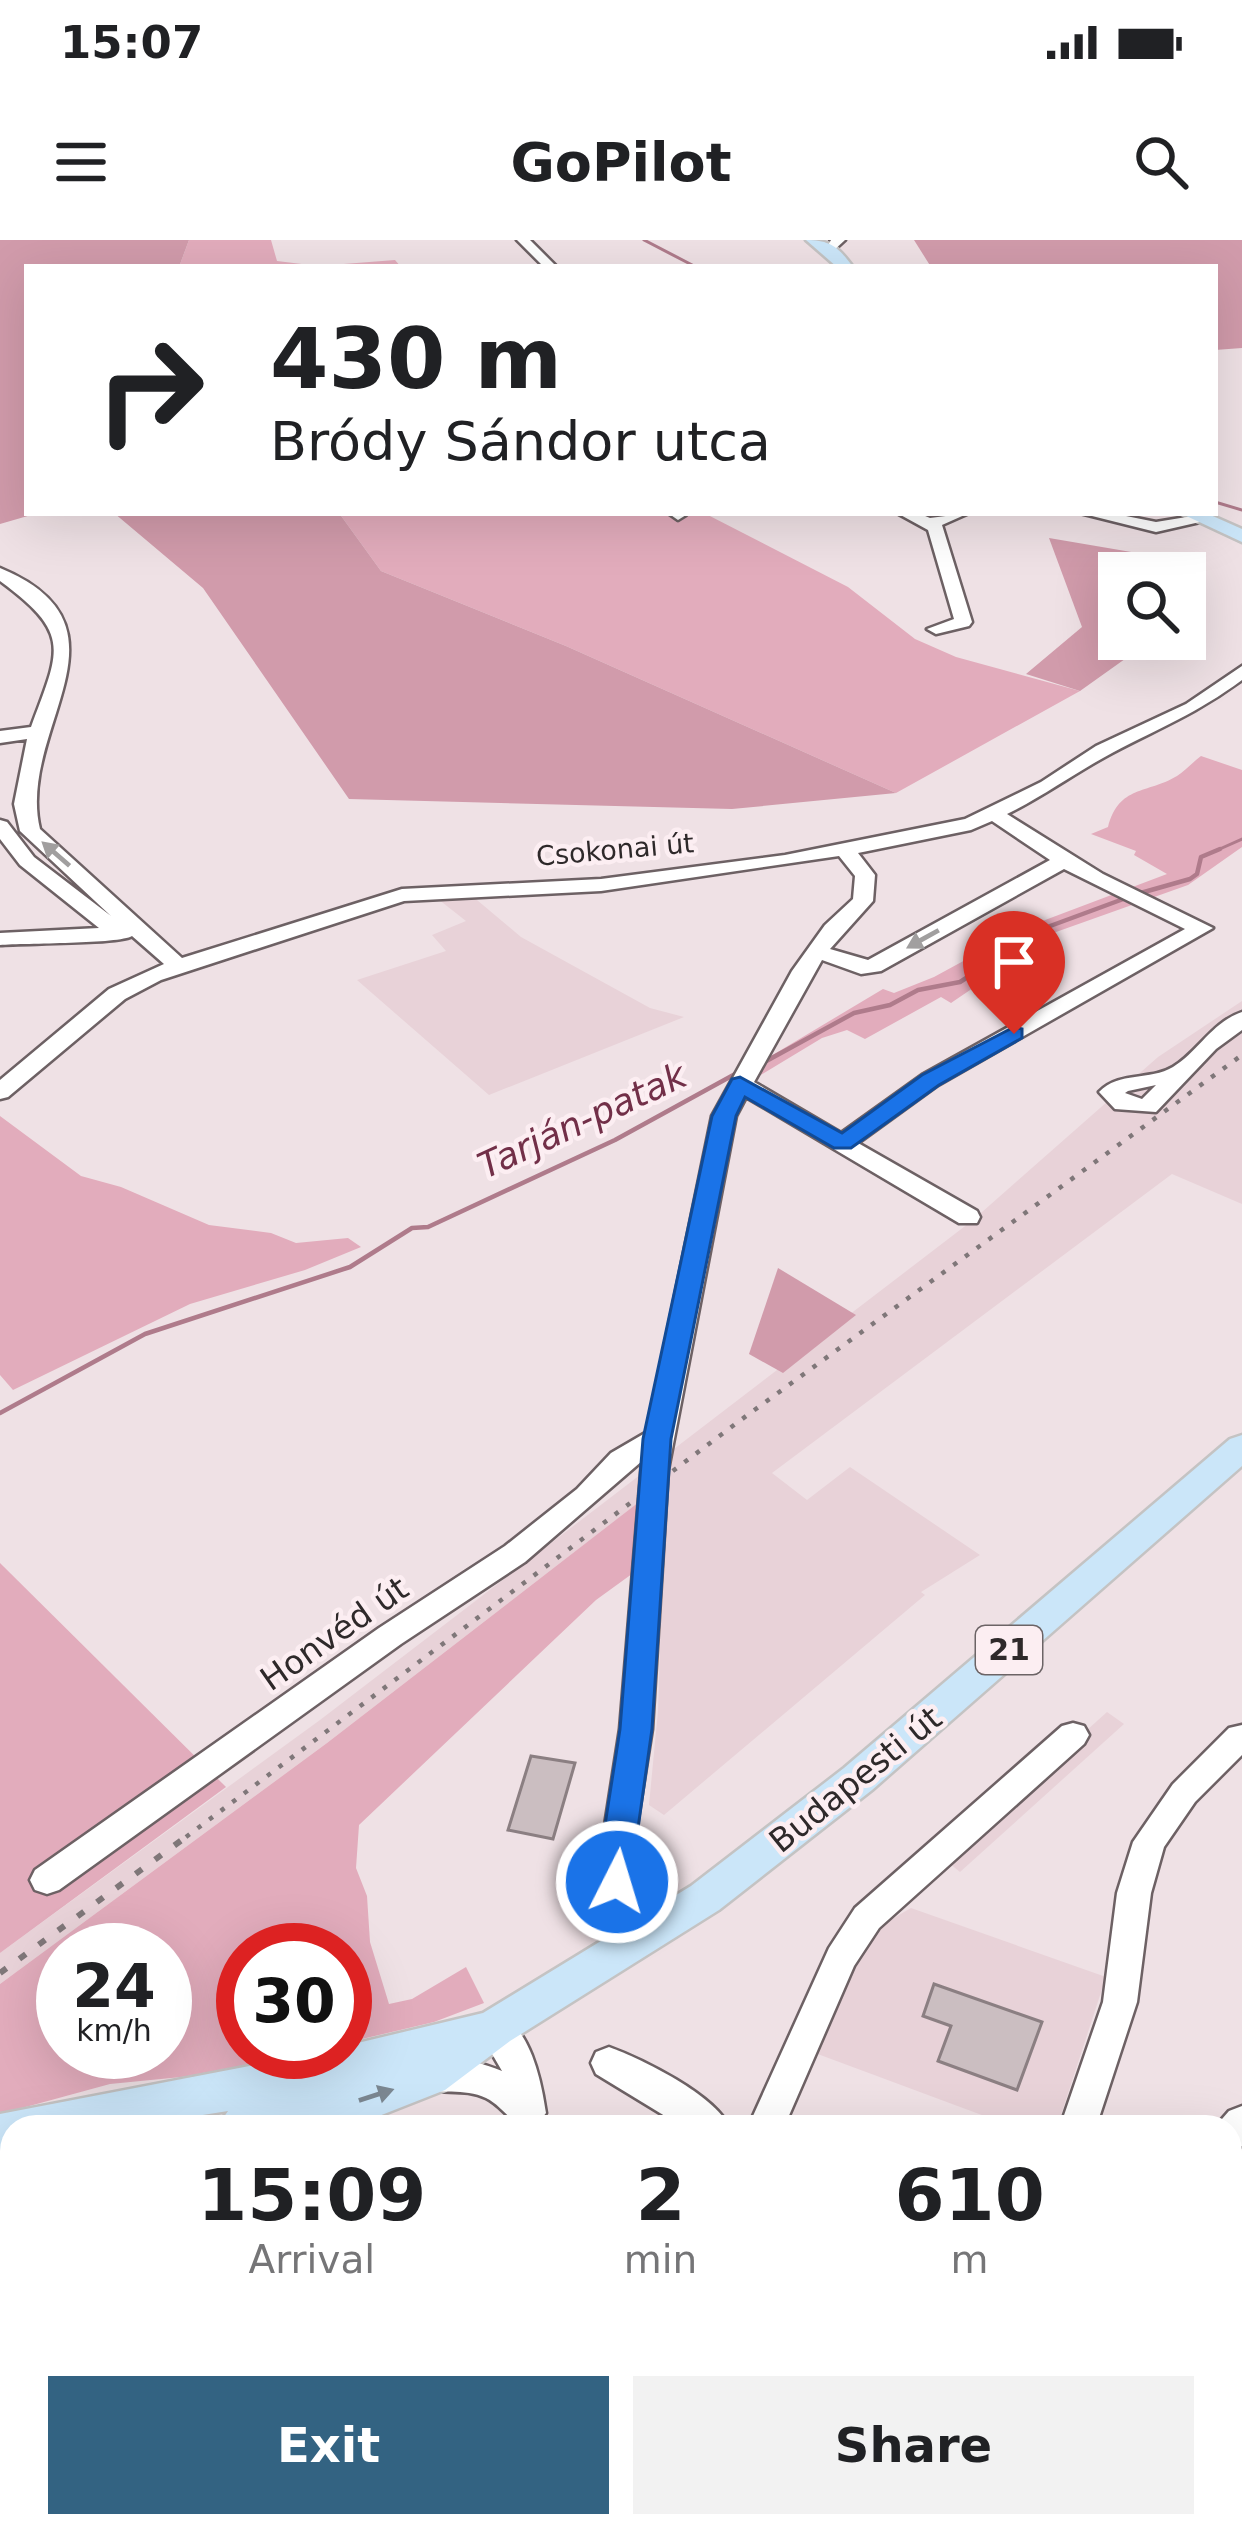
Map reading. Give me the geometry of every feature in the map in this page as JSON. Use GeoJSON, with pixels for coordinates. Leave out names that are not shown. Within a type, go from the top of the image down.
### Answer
{"type":"FeatureCollection","features":[{"type":"Feature","properties":{"kind":"main road"},"geometry":{"type":"LineString","coordinates":[[1197,516],[1240,531]]}},
{"type":"Feature","properties":{"kind":"main road","name":"Budapesti út"},"geometry":{"type":"LineString","coordinates":[[307,2115],[430,2076],[495,2028],[739,1873],[858,1779],[1242,1447]]}},
{"type":"Feature","properties":{"kind":"main road","name":"21"},"geometry":{"type":"LineString","coordinates":[[85,2115],[340,2069],[495,2028]]}},
{"type":"Feature","properties":{"kind":"street"},"geometry":{"type":"LineString","coordinates":[[523,240],[548,264]]}},
{"type":"Feature","properties":{"kind":"street"},"geometry":{"type":"LineString","coordinates":[[912,516],[935,527],[963,622],[936,628]]}},
{"type":"Feature","properties":{"kind":"street"},"geometry":{"type":"LineString","coordinates":[[929,524],[952,516]]}},
{"type":"Feature","properties":{"kind":"street"},"geometry":{"type":"LineString","coordinates":[[1103,516],[1156,527],[1197,516]]}},
{"type":"Feature","properties":{"kind":"street"},"geometry":{"type":"LineString","coordinates":[[0,573],[50,614],[61,632],[60,684],[35,732],[24,816],[30,831],[132,934]]}},
{"type":"Feature","properties":{"kind":"street","name":"Csokonai út"},"geometry":{"type":"LineString","coordinates":[[0,1091],[138,982],[178,966],[403,895],[602,885],[950,830],[996,815],[1102,750],[1192,708],[1242,671]]}},
{"type":"Feature","properties":{"kind":"street"},"geometry":{"type":"LineString","coordinates":[[0,737],[35,732]]}},
{"type":"Feature","properties":{"kind":"street"},"geometry":{"type":"LineString","coordinates":[[842,1143],[930,1080],[1202,928],[1124,898],[1061,862],[996,815]]}},
{"type":"Feature","properties":{"kind":"street"},"geometry":{"type":"LineString","coordinates":[[0,826],[27,861],[178,966]]}},
{"type":"Feature","properties":{"kind":"street"},"geometry":{"type":"LineString","coordinates":[[635,1943],[621,1900],[616,1857],[636,1729],[657,1439],[724,1116],[817,951],[866,895],[865,875],[845,850]]}},
{"type":"Feature","properties":{"kind":"street"},"geometry":{"type":"LineString","coordinates":[[817,951],[873,966],[1061,862]]}},
{"type":"Feature","properties":{"kind":"street"},"geometry":{"type":"LineString","coordinates":[[0,939],[132,934]]}},
{"type":"Feature","properties":{"kind":"street"},"geometry":{"type":"LineString","coordinates":[[1177,1074],[1242,1019]]}},
{"type":"Feature","properties":{"kind":"street"},"geometry":{"type":"LineString","coordinates":[[747,1071],[842,1143],[968,1217]]}},
{"type":"Feature","properties":{"kind":"street","name":"Honvéd út"},"geometry":{"type":"LineString","coordinates":[[47,1880],[515,1553],[587,1496],[621,1460],[657,1439]]}},
{"type":"Feature","properties":{"kind":"street"},"geometry":{"type":"LineString","coordinates":[[771,2115],[842,1958],[867,1918],[1073,1735]]}},
{"type":"Feature","properties":{"kind":"street"},"geometry":{"type":"LineString","coordinates":[[1082,2115],[1120,2002],[1134,1894],[1149,1842],[1184,1793],[1240,1738]]}},
{"type":"Feature","properties":{"kind":"street","name":"Budapesti út"},"geometry":{"type":"LineString","coordinates":[[495,2028],[522,2072],[526,2115]]}},
{"type":"Feature","properties":{"kind":"street"},"geometry":{"type":"LineString","coordinates":[[609,2062],[692,2115]]}},
{"type":"Feature","properties":{"kind":"street","name":"Budapesti út"},"geometry":{"type":"LineString","coordinates":[[430,2076],[476,2074],[514,2095],[524,2115]]}},
{"type":"Feature","properties":{"kind":"shaded area"},"geometry":{"type":"Polygon","coordinates":[[[0,240],[189,240],[180,264],[24,264],[24,516],[28,516],[0,524],[0,240]]]}},
{"type":"Feature","properties":{"kind":"shaded area"},"geometry":{"type":"Polygon","coordinates":[[[189,240],[271,240],[277,261],[302,264],[180,264],[189,240]]]}},
{"type":"Feature","properties":{"kind":"shaded area"},"geometry":{"type":"Polygon","coordinates":[[[914,240],[1242,240],[1242,348],[1218,350],[1218,264],[929,264],[914,240]]]}},
{"type":"Feature","properties":{"kind":"shaded area"},"geometry":{"type":"Polygon","coordinates":[[[395,260],[398,264],[344,264],[395,260]]]}},
{"type":"Feature","properties":{"kind":"shaded area"},"geometry":{"type":"Polygon","coordinates":[[[118,516],[341,516],[381,571],[566,646],[896,793],[732,809],[349,799],[203,588],[118,516]]]}},
{"type":"Feature","properties":{"kind":"shaded area"},"geometry":{"type":"Polygon","coordinates":[[[341,516],[710,516],[848,587],[915,639],[956,657],[1080,691],[896,793],[566,646],[381,571],[341,516]]]}},
{"type":"Feature","properties":{"kind":"shaded area"},"geometry":{"type":"Polygon","coordinates":[[[1049,538],[1131,552],[1098,552],[1098,660],[1124,660],[1080,691],[1026,674],[1082,627],[1049,538]]]}},
{"type":"Feature","properties":{"kind":"shaded area"},"geometry":{"type":"Polygon","coordinates":[[[1201,756],[1242,770],[1242,847],[1188,885],[1042,937],[968,982],[973,988],[951,1003],[941,997],[865,1039],[847,1030],[822,1038],[754,1079],[771,1056],[883,989],[894,993],[934,977],[1024,928],[1167,874],[1134,855],[1136,851],[1091,834],[1108,827],[1127,797],[1177,776],[1201,756]]]}},
{"type":"Feature","properties":{"kind":"shaded area"},"geometry":{"type":"Polygon","coordinates":[[[471,895],[521,937],[650,1008],[684,1017],[489,1095],[357,980],[446,951],[432,935],[466,921],[438,899],[471,895]]]}},
{"type":"Feature","properties":{"kind":"shaded area"},"geometry":{"type":"Polygon","coordinates":[[[1242,1001],[1242,1204],[1172,1174],[772,1473],[807,1500],[850,1467],[980,1555],[921,1592],[925,1595],[664,1815],[649,1805],[658,1711],[663,1555],[638,1503],[327,1743],[83,1923],[41,1923],[320,1720],[973,1220],[1158,1057],[1242,1001]]]}},
{"type":"Feature","properties":{"kind":"shaded area"},"geometry":{"type":"Polygon","coordinates":[[[0,1116],[81,1176],[121,1187],[209,1225],[271,1233],[296,1243],[348,1238],[361,1247],[305,1270],[190,1304],[13,1390],[0,1375],[0,1116]]]}},
{"type":"Feature","properties":{"kind":"shaded area"},"geometry":{"type":"Polygon","coordinates":[[[778,1268],[856,1315],[783,1373],[749,1354],[778,1268]]]}},
{"type":"Feature","properties":{"kind":"shaded area"},"geometry":{"type":"Polygon","coordinates":[[[639,1502],[636,1571],[596,1600],[359,1825],[356,1868],[367,1896],[369,1923],[216,1923],[216,2073],[192,2076],[192,1923],[83,1923],[327,1743],[639,1502]]]}},
{"type":"Feature","properties":{"kind":"shaded area"},"geometry":{"type":"Polygon","coordinates":[[[0,1563],[226,1787],[0,1953],[0,1563]]]}},
{"type":"Feature","properties":{"kind":"shaded area"},"geometry":{"type":"Polygon","coordinates":[[[1107,1712],[1124,1724],[960,1872],[944,1859],[1107,1712]]]}},
{"type":"Feature","properties":{"kind":"shaded area"},"geometry":{"type":"Polygon","coordinates":[[[911,1908],[1106,1977],[1061,2115],[982,2115],[815,2053],[848,1974],[875,1929],[911,1908]]]}},
{"type":"Feature","properties":{"kind":"shaded area"},"geometry":{"type":"Polygon","coordinates":[[[36,1927],[36,1957],[0,1984],[0,1953],[36,1927]]]}},
{"type":"Feature","properties":{"kind":"shaded area"},"geometry":{"type":"Polygon","coordinates":[[[372,1949],[389,2004],[412,1999],[466,1967],[484,2003],[434,2022],[372,2037],[372,1949]]]}},
{"type":"Feature","properties":{"kind":"shaded area"},"geometry":{"type":"Polygon","coordinates":[[[36,1957],[36,2079],[161,2079],[110,2084],[0,2114],[0,1984],[36,1957]]]}},
{"type":"Feature","properties":{"kind":"building"},"geometry":{"type":"Polygon","coordinates":[[[531,1756],[575,1763],[553,1839],[508,1830],[531,1756]]]}},
{"type":"Feature","properties":{"kind":"building"},"geometry":{"type":"Polygon","coordinates":[[[934,1984],[1042,2022],[1017,2090],[938,2061],[951,2026],[923,2016],[934,1984]]]}},
{"type":"Feature","properties":{"kind":"waterway"},"geometry":{"type":"LineString","coordinates":[[644,240],[690,264]]}},
{"type":"Feature","properties":{"kind":"waterway"},"geometry":{"type":"LineString","coordinates":[[1218,503],[1242,510]]}},
{"type":"Feature","properties":{"kind":"waterway","name":"Tarján-patak"},"geometry":{"type":"LineString","coordinates":[[1215,851],[1242,839]]}},
{"type":"Feature","properties":{"kind":"waterway","name":"Tarján-patak"},"geometry":{"type":"LineString","coordinates":[[1215,851],[1220,849]]}},
{"type":"Feature","properties":{"kind":"waterway","name":"Tarján-patak"},"geometry":{"type":"LineString","coordinates":[[1137,894],[1190,879],[1197,874],[1201,857],[1215,851]]}},
{"type":"Feature","properties":{"kind":"waterway","name":"Tarján-patak"},"geometry":{"type":"LineString","coordinates":[[759,1065],[854,1013],[890,1005],[918,990],[960,982],[1042,929],[1126,898]]}},
{"type":"Feature","properties":{"kind":"waterway","name":"Tarján-patak"},"geometry":{"type":"LineString","coordinates":[[0,1413],[145,1334],[350,1267],[412,1228],[428,1227],[615,1140],[737,1073]]}},
{"type":"Feature","properties":{"kind":"railway"},"geometry":{"type":"LineString","coordinates":[[190,1834],[738,1422],[1242,1055]]}},
{"type":"Feature","properties":{"kind":"railway"},"geometry":{"type":"LineString","coordinates":[[0,1973],[190,1834]]}},
{"type":"Feature","properties":{"kind":"railway"},"geometry":{"type":"LineString","coordinates":[[186,1837],[190,1834]]}},
{"type":"Feature","properties":{"kind":"route"},"geometry":{"type":"LineString","coordinates":[[617,1882],[616,1857],[636,1729],[657,1439],[724,1116],[740,1084],[842,1143],[930,1080],[1014,1034]]}}]}
